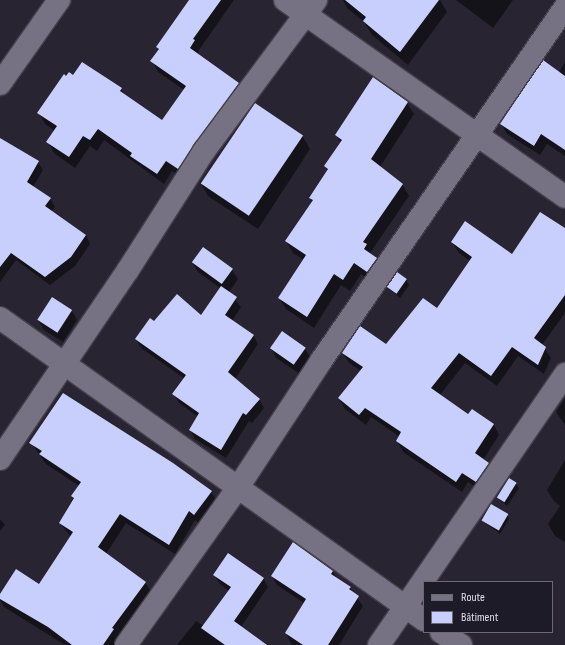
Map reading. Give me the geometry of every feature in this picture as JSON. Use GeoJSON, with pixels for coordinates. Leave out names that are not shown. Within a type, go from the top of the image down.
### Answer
{"type":"FeatureCollection","features":[{"type":"Feature","properties":{"kind":"street"},"geometry":{"type":"LineString","coordinates":[[0,84],[59,0]]}},
{"type":"Feature","properties":{"kind":"street"},"geometry":{"type":"LineString","coordinates":[[285,0],[311,7],[476,134],[565,197]]}},
{"type":"Feature","properties":{"kind":"street"},"geometry":{"type":"LineString","coordinates":[[0,459],[65,364],[204,151],[311,7]]}},
{"type":"Feature","properties":{"kind":"street"},"geometry":{"type":"LineString","coordinates":[[126,645],[239,486],[321,361],[413,231],[476,134],[565,7]]}},
{"type":"Feature","properties":{"kind":"street"},"geometry":{"type":"LineString","coordinates":[[0,318],[239,486],[423,619]]}},
{"type":"Feature","properties":{"kind":"street"},"geometry":{"type":"LineString","coordinates":[[379,645],[565,374]]}},
{"type":"Feature","properties":{"kind":"street"},"geometry":{"type":"LineString","coordinates":[[443,633],[461,645]]}},
{"type":"Feature","properties":{"kind":"building"},"geometry":{"type":"Polygon","coordinates":[[[189,0],[221,0],[193,39],[195,40],[190,48],[239,83],[178,169],[166,161],[157,174],[130,156],[132,153],[98,129],[90,140],[83,136],[69,157],[46,142],[57,126],[37,113],[64,74],[66,76],[69,72],[73,75],[82,62],[122,88],[120,91],[162,120],[186,86],[150,61],[159,49],[156,47],[189,0]]]}},
{"type":"Feature","properties":{"kind":"building"},"geometry":{"type":"Polygon","coordinates":[[[345,0],[439,0],[400,52],[363,21],[366,17],[345,0]]]}},
{"type":"Feature","properties":{"kind":"building"},"geometry":{"type":"Polygon","coordinates":[[[543,60],[565,76],[565,150],[541,134],[534,146],[500,124],[543,60]]]}},
{"type":"Feature","properties":{"kind":"building"},"geometry":{"type":"Polygon","coordinates":[[[373,77],[408,102],[371,159],[403,184],[363,242],[367,244],[364,249],[377,258],[367,272],[354,263],[343,280],[334,274],[307,317],[278,298],[306,255],[285,241],[313,200],[309,198],[328,169],[324,166],[342,140],[335,135],[373,77]]]}},
{"type":"Feature","properties":{"kind":"building"},"geometry":{"type":"Polygon","coordinates":[[[255,103],[303,135],[249,216],[201,183],[255,103]]]}},
{"type":"Feature","properties":{"kind":"building"},"geometry":{"type":"Polygon","coordinates":[[[0,138],[39,161],[27,182],[51,198],[45,206],[86,235],[71,257],[45,277],[11,253],[0,267],[0,138]]]}},
{"type":"Feature","properties":{"kind":"building"},"geometry":{"type":"Polygon","coordinates":[[[540,212],[565,228],[565,295],[534,338],[546,347],[538,365],[512,347],[491,376],[459,353],[431,388],[468,414],[472,409],[494,424],[475,453],[489,463],[476,482],[462,473],[456,482],[396,441],[401,432],[365,408],[359,415],[338,398],[363,367],[342,353],[360,326],[386,344],[423,298],[437,308],[472,257],[451,242],[465,221],[512,254],[540,212]]]}},
{"type":"Feature","properties":{"kind":"building"},"geometry":{"type":"Polygon","coordinates":[[[203,247],[233,269],[222,284],[192,262],[203,247]]]}},
{"type":"Feature","properties":{"kind":"building"},"geometry":{"type":"Polygon","coordinates":[[[397,272],[407,279],[397,294],[387,287],[397,272]]]}},
{"type":"Feature","properties":{"kind":"building"},"geometry":{"type":"Polygon","coordinates":[[[221,286],[237,297],[225,315],[254,335],[228,372],[260,399],[246,415],[243,413],[221,450],[189,430],[199,413],[172,394],[186,375],[135,339],[150,318],[154,321],[177,294],[201,315],[221,286]]]}},
{"type":"Feature","properties":{"kind":"building"},"geometry":{"type":"Polygon","coordinates":[[[52,297],[72,310],[57,333],[37,320],[52,297]]]}},
{"type":"Feature","properties":{"kind":"building"},"geometry":{"type":"Polygon","coordinates":[[[282,331],[306,348],[294,365],[270,348],[282,331]]]}},
{"type":"Feature","properties":{"kind":"building"},"geometry":{"type":"Polygon","coordinates":[[[63,393],[173,463],[212,491],[194,515],[189,511],[169,545],[120,514],[98,547],[146,582],[112,628],[114,629],[103,645],[72,645],[48,627],[0,599],[0,594],[16,569],[39,584],[73,532],[59,523],[74,498],[71,496],[81,482],[39,454],[42,451],[29,443],[63,393]]]}},
{"type":"Feature","properties":{"kind":"building"},"geometry":{"type":"Polygon","coordinates":[[[509,478],[517,483],[504,502],[497,498],[509,478]]]}},
{"type":"Feature","properties":{"kind":"building"},"geometry":{"type":"Polygon","coordinates":[[[491,504],[508,514],[499,530],[482,520],[491,504]]]}},
{"type":"Feature","properties":{"kind":"building"},"geometry":{"type":"Polygon","coordinates":[[[293,542],[333,571],[331,574],[351,587],[349,589],[359,596],[328,645],[303,645],[285,633],[306,599],[271,576],[293,542]]]}},
{"type":"Feature","properties":{"kind":"building"},"geometry":{"type":"Polygon","coordinates":[[[228,553],[264,578],[234,621],[267,645],[225,645],[201,628],[231,587],[213,575],[228,553]]]}}]}
